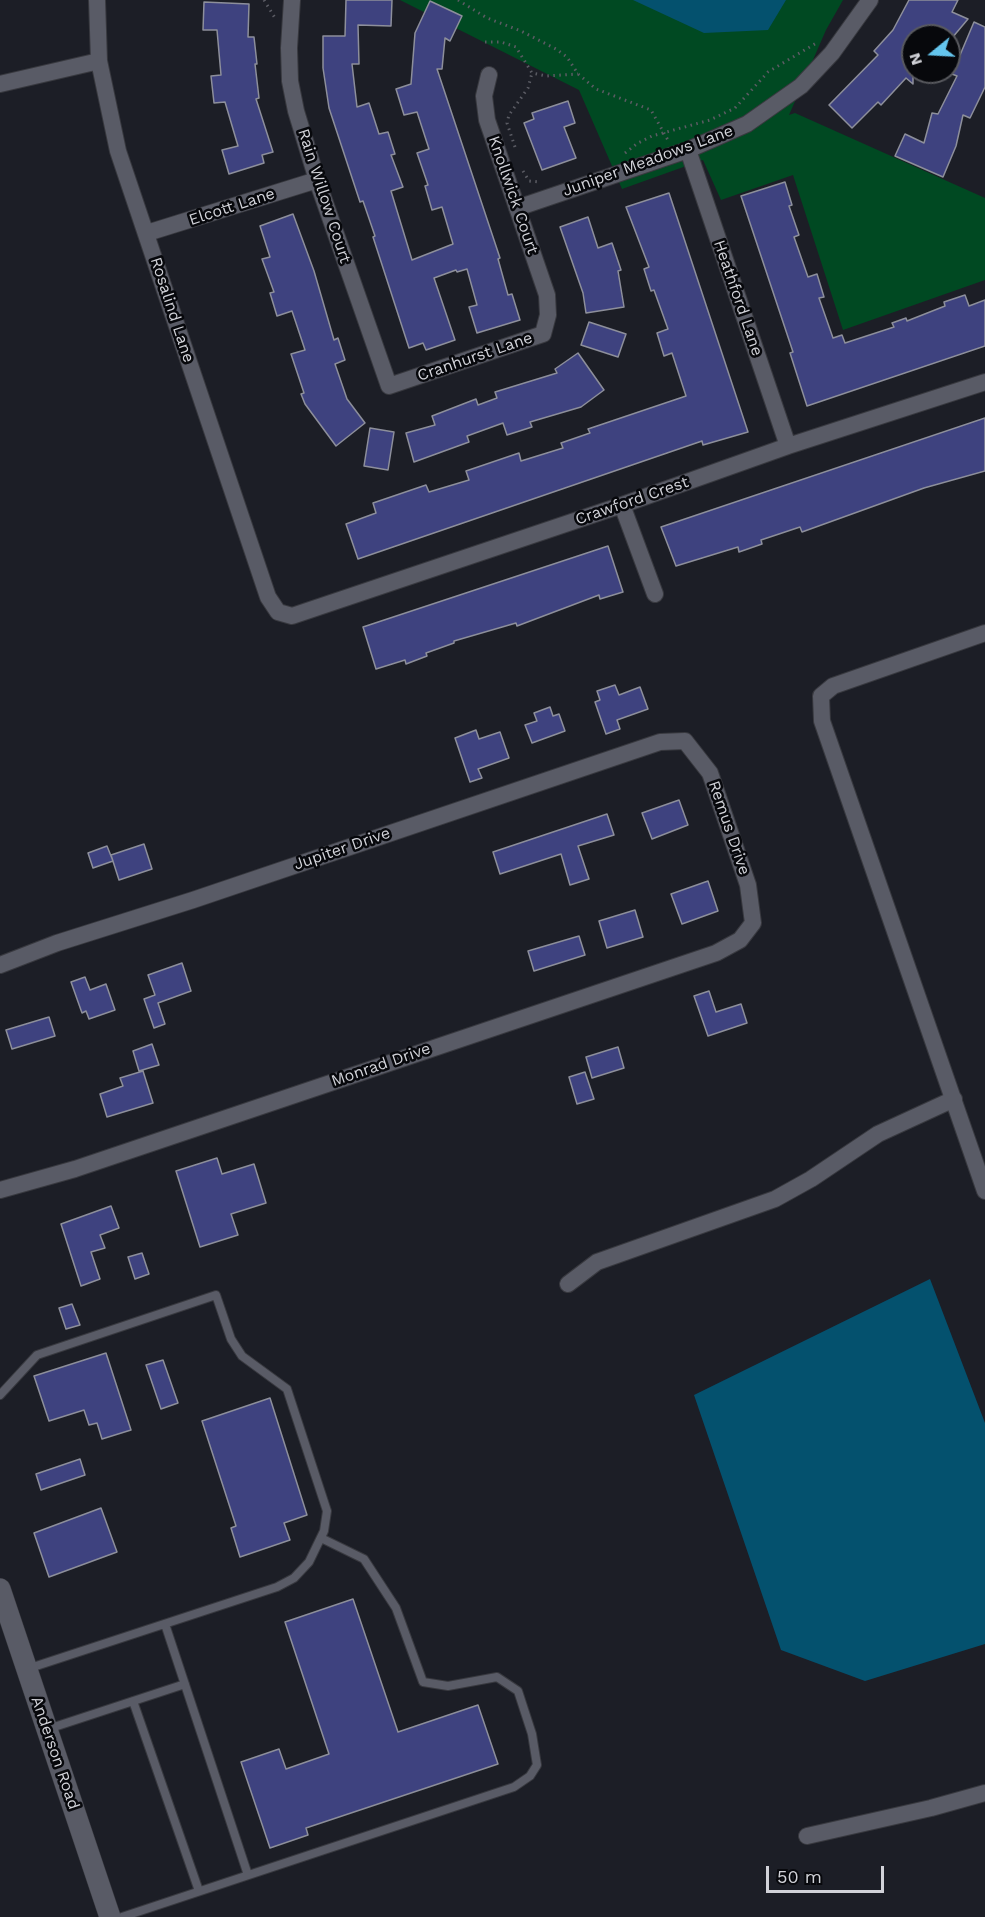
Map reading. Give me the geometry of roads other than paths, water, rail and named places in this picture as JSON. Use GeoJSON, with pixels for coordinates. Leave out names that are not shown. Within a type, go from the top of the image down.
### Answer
{"type":"FeatureCollection","features":[{"type":"Feature","properties":{"kind":"street","name":"Rosalind Lane"},"geometry":{"type":"LineString","coordinates":[[97,0],[99,61],[118,151],[268,597],[278,612]]}},
{"type":"Feature","properties":{"kind":"street","name":"Rain Willow Court"},"geometry":{"type":"LineString","coordinates":[[292,0],[289,48],[290,81],[317,180],[389,387]]}},
{"type":"Feature","properties":{"kind":"street","name":"Juniper Meadows Lane"},"geometry":{"type":"LineString","coordinates":[[517,208],[681,152],[747,124],[801,86],[831,53],[870,0]]}},
{"type":"Feature","properties":{"kind":"street"},"geometry":{"type":"LineString","coordinates":[[0,84],[99,61]]}},
{"type":"Feature","properties":{"kind":"street","name":"Knollwick Court"},"geometry":{"type":"LineString","coordinates":[[489,75],[484,96],[487,120],[547,295],[548,315]]}},
{"type":"Feature","properties":{"kind":"street","name":"Heathford Lane"},"geometry":{"type":"LineString","coordinates":[[681,152],[788,446]]}},
{"type":"Feature","properties":{"kind":"street","name":"Elcott Lane"},"geometry":{"type":"LineString","coordinates":[[147,233],[317,180]]}},
{"type":"Feature","properties":{"kind":"street","name":"Cranhurst Lane"},"geometry":{"type":"LineString","coordinates":[[389,387],[543,334],[548,315]]}},
{"type":"Feature","properties":{"kind":"street","name":"Crawford Crest"},"geometry":{"type":"LineString","coordinates":[[278,612],[292,616],[622,505],[788,446],[985,382]]}},
{"type":"Feature","properties":{"kind":"street"},"geometry":{"type":"LineString","coordinates":[[622,505],[655,594]]}},
{"type":"Feature","properties":{"kind":"street"},"geometry":{"type":"LineString","coordinates":[[985,633],[833,686],[821,696],[822,721],[985,1191]]}},
{"type":"Feature","properties":{"kind":"street","name":"Remus Drive"},"geometry":{"type":"LineString","coordinates":[[685,741],[710,773],[748,885],[752,924]]}},
{"type":"Feature","properties":{"kind":"street","name":"Jupiter Drive"},"geometry":{"type":"LineString","coordinates":[[0,965],[57,943],[606,762],[642,746],[685,741]]}},
{"type":"Feature","properties":{"kind":"street","name":"Monrad Drive"},"geometry":{"type":"LineString","coordinates":[[0,1190],[75,1169],[716,953],[740,940],[752,924]]}},
{"type":"Feature","properties":{"kind":"street"},"geometry":{"type":"LineString","coordinates":[[568,1284],[597,1262],[775,1199],[812,1179],[878,1134],[954,1099]]}},
{"type":"Feature","properties":{"kind":"street","name":"Anderson Road"},"geometry":{"type":"LineString","coordinates":[[0,1589],[110,1917]]}},
{"type":"Feature","properties":{"kind":"street"},"geometry":{"type":"LineString","coordinates":[[807,1836],[931,1808],[985,1793]]}},
{"type":"Feature","properties":{"kind":"lane"},"geometry":{"type":"LineString","coordinates":[[0,1395],[38,1355],[216,1295],[231,1339],[242,1356],[287,1389],[293,1401],[327,1510],[321,1538],[309,1562],[286,1582],[27,1669]]}},
{"type":"Feature","properties":{"kind":"lane"},"geometry":{"type":"LineString","coordinates":[[122,1917],[514,1787],[530,1776],[537,1766],[532,1734],[518,1691],[497,1677],[448,1686],[423,1682],[396,1608],[364,1559],[321,1538]]}},
{"type":"Feature","properties":{"kind":"lane"},"geometry":{"type":"LineString","coordinates":[[165,1624],[248,1875]]}},
{"type":"Feature","properties":{"kind":"lane"},"geometry":{"type":"LineString","coordinates":[[47,1729],[185,1684]]}},
{"type":"Feature","properties":{"kind":"lane"},"geometry":{"type":"LineString","coordinates":[[133,1701],[199,1892]]}},
{"type":"Feature","properties":{"kind":"water"},"geometry":{"type":"Polygon","coordinates":[[[633,0],[786,0],[768,30],[704,33],[633,0]]]}},
{"type":"Feature","properties":{"kind":"water"},"geometry":{"type":"Polygon","coordinates":[[[930,1279],[985,1423],[985,1644],[865,1681],[781,1650],[694,1395],[930,1279]]]}}]}
